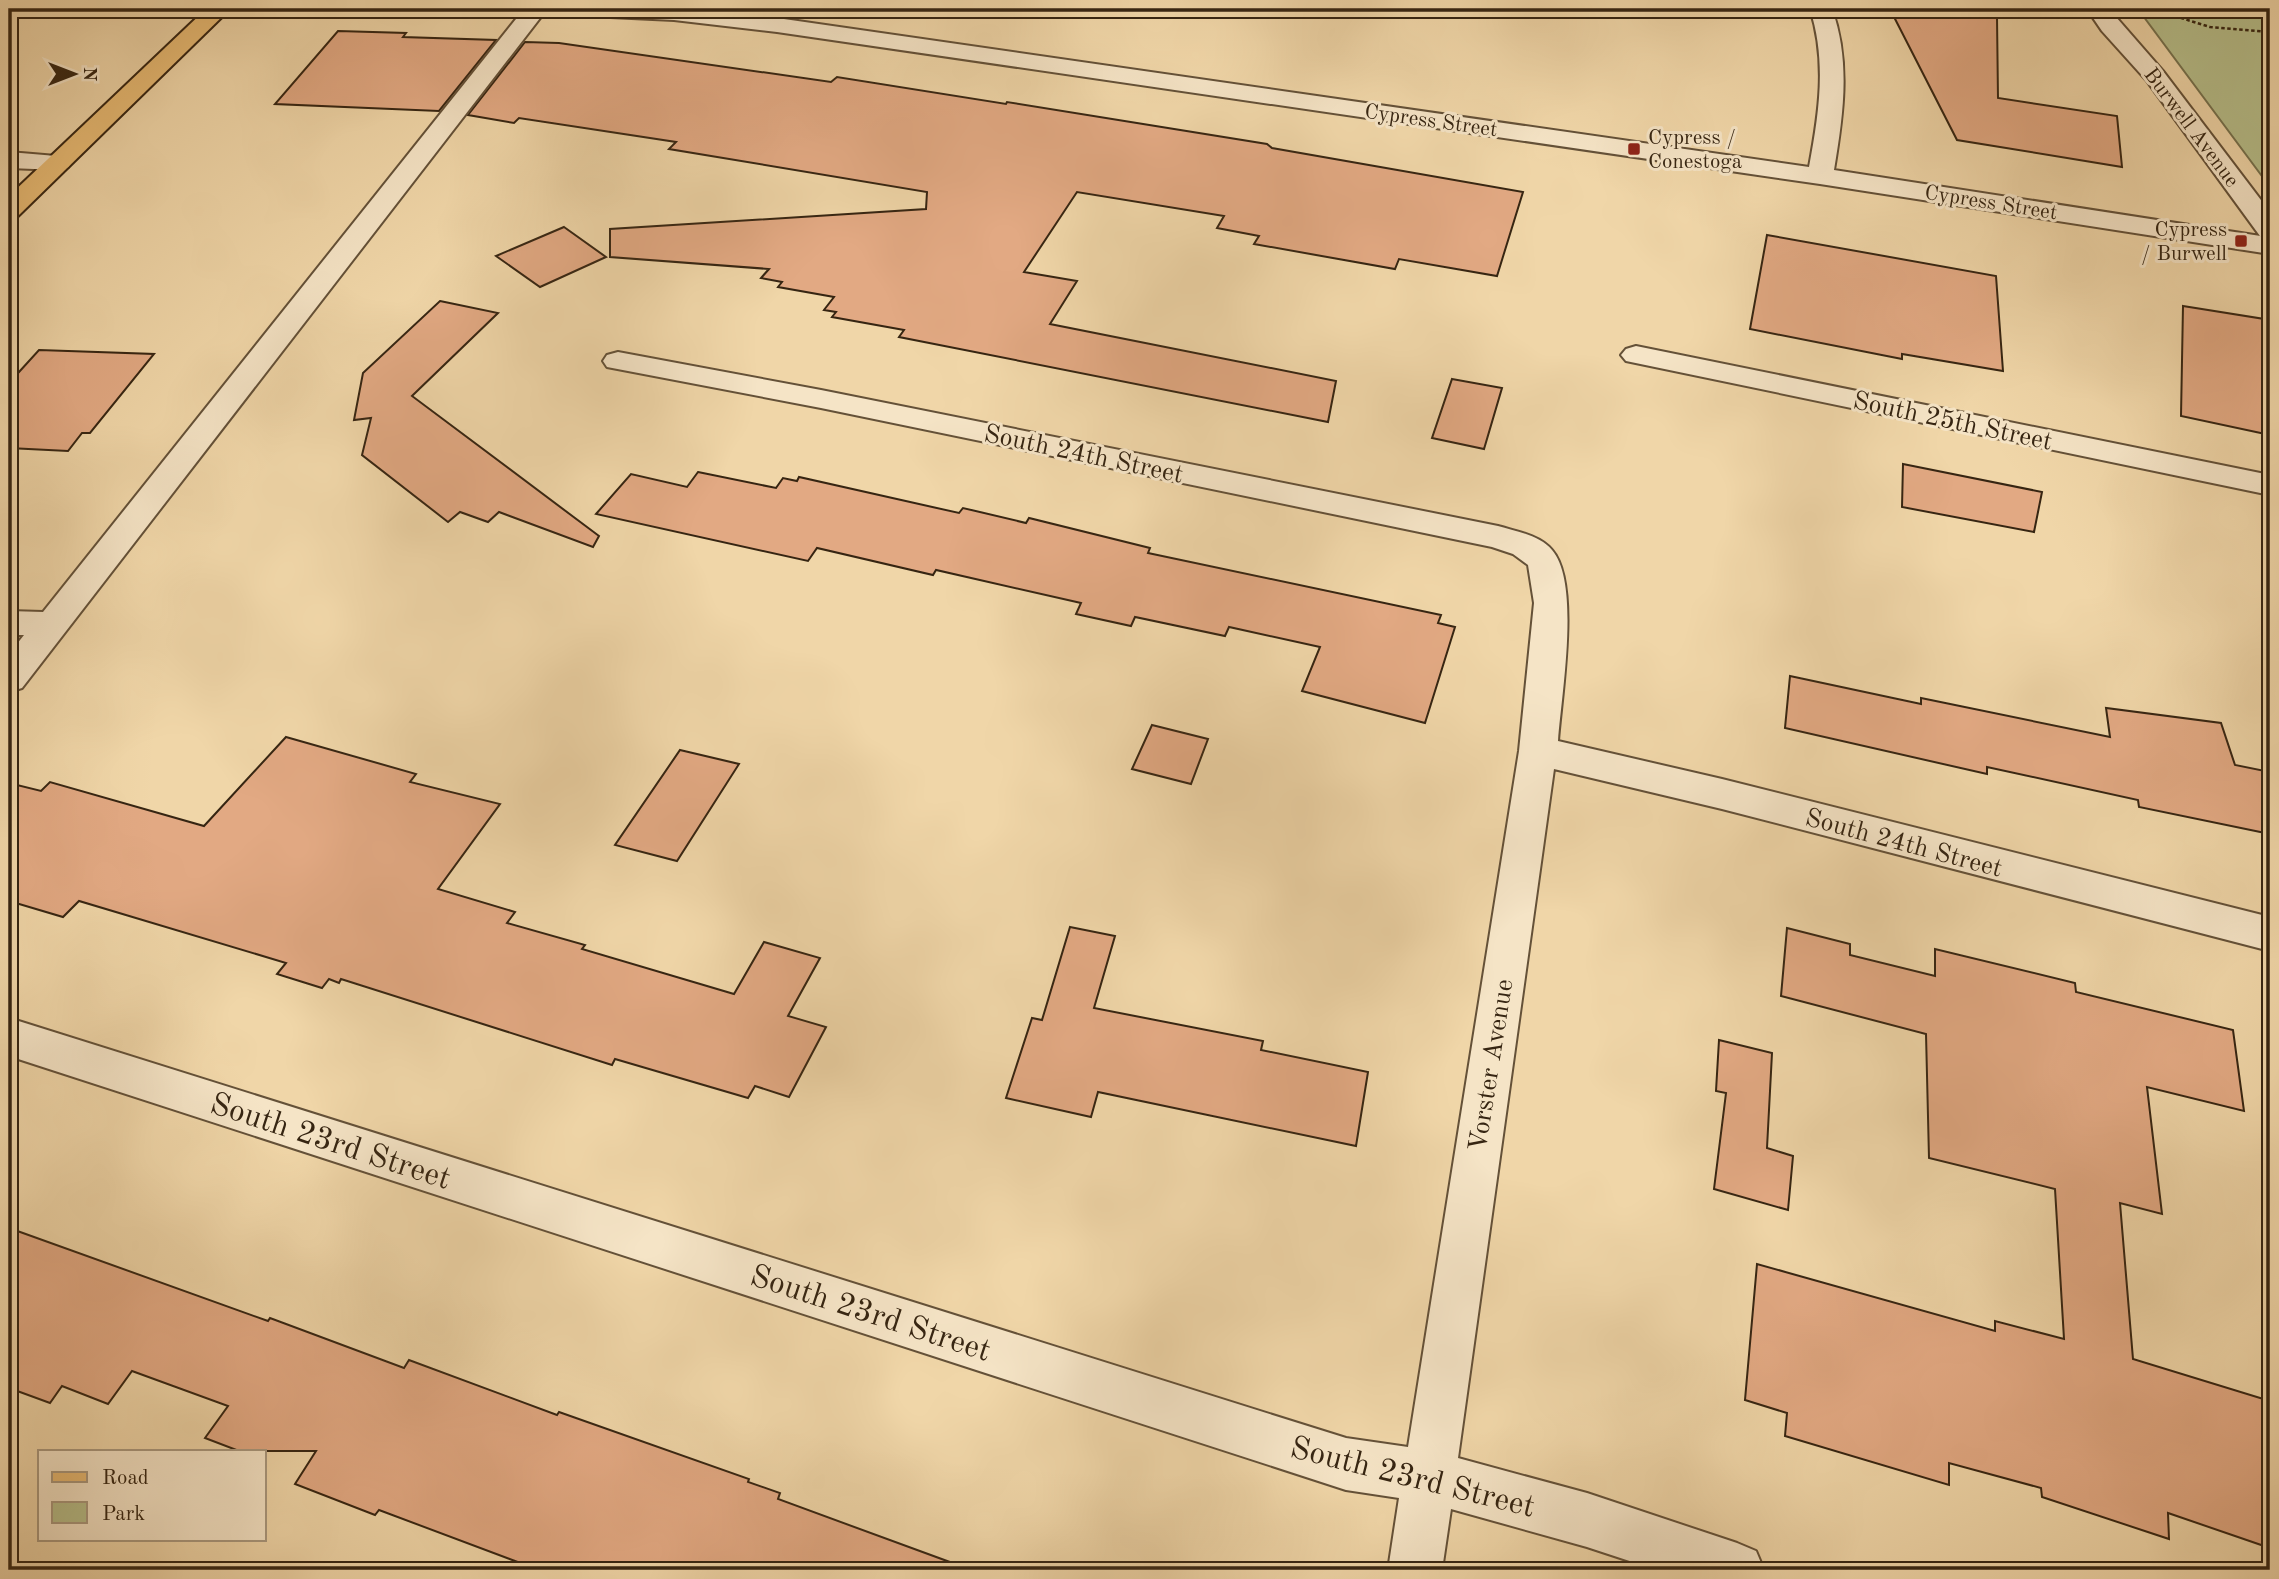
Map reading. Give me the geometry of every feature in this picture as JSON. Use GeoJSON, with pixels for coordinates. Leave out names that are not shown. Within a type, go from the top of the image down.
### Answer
{"type":"FeatureCollection","features":[{"type":"Feature","properties":{"kind":"main road"},"geometry":{"type":"LineString","coordinates":[[9,210],[219,9]]}},
{"type":"Feature","properties":{"kind":"street"},"geometry":{"type":"LineString","coordinates":[[9,679],[536,9]]}},
{"type":"Feature","properties":{"kind":"street","name":"Cypress Street"},"geometry":{"type":"LineString","coordinates":[[589,9],[784,17],[2270,246]]}},
{"type":"Feature","properties":{"kind":"street"},"geometry":{"type":"LineString","coordinates":[[1820,176],[1833,63],[1831,35],[1821,9]]}},
{"type":"Feature","properties":{"kind":"street","name":"Burwell Avenue"},"geometry":{"type":"LineString","coordinates":[[2104,18],[2155,76],[2270,230]]}},
{"type":"Feature","properties":{"kind":"street"},"geometry":{"type":"LineString","coordinates":[[9,160],[59,162]]}},
{"type":"Feature","properties":{"kind":"street","name":"South 25th Street"},"geometry":{"type":"LineString","coordinates":[[1636,355],[2270,485]]}},
{"type":"Feature","properties":{"kind":"street","name":"South 24th Street"},"geometry":{"type":"LineString","coordinates":[[618,361],[821,399],[1498,537],[1524,545],[1545,560]]}},
{"type":"Feature","properties":{"kind":"street","name":"Vorster Avenue"},"geometry":{"type":"LineString","coordinates":[[1415,1570],[1538,751],[1552,603],[1551,580],[1545,560]]}},
{"type":"Feature","properties":{"kind":"street"},"geometry":{"type":"LineString","coordinates":[[9,623],[52,624]]}},
{"type":"Feature","properties":{"kind":"street","name":"South 24th Street"},"geometry":{"type":"LineString","coordinates":[[1538,751],[1640,773],[2151,907],[2270,934]]}},
{"type":"Feature","properties":{"kind":"street","name":"South 23rd Street"},"geometry":{"type":"LineString","coordinates":[[9,1037],[1346,1464],[1428,1476],[1587,1520],[1737,1570]]}},
{"type":"Feature","properties":{"kind":"path"},"geometry":{"type":"LineString","coordinates":[[2152,9],[2219,29],[2270,32]]}},
{"type":"Feature","properties":{"kind":"green space"},"geometry":{"type":"Polygon","coordinates":[[[2138,9],[2270,9],[2270,187],[2138,9]]]}},
{"type":"Feature","properties":{"kind":"building"},"geometry":{"type":"Polygon","coordinates":[[[1892,13],[1997,17],[1998,98],[2117,116],[2122,167],[1957,140],[1892,13]]]}},
{"type":"Feature","properties":{"kind":"building"},"geometry":{"type":"Polygon","coordinates":[[[338,31],[406,33],[403,37],[496,40],[439,111],[275,104],[338,31]]]}},
{"type":"Feature","properties":{"kind":"building"},"geometry":{"type":"Polygon","coordinates":[[[525,42],[559,43],[831,82],[837,77],[1006,104],[1007,102],[1267,144],[1272,148],[1523,192],[1497,276],[1399,259],[1395,269],[1254,244],[1259,236],[1217,228],[1224,216],[1077,192],[1024,272],[1077,281],[1050,324],[1336,381],[1328,422],[899,337],[904,330],[832,317],[836,312],[824,310],[834,297],[778,287],[782,282],[761,278],[769,269],[610,257],[610,229],[926,209],[927,192],[669,149],[676,142],[519,118],[514,123],[468,115],[525,42]]]}},
{"type":"Feature","properties":{"kind":"building"},"geometry":{"type":"Polygon","coordinates":[[[564,227],[606,257],[540,287],[496,256],[564,227]]]}},
{"type":"Feature","properties":{"kind":"building"},"geometry":{"type":"Polygon","coordinates":[[[1767,235],[1996,276],[2003,371],[1902,354],[1902,359],[1750,329],[1767,235]]]}},
{"type":"Feature","properties":{"kind":"building"},"geometry":{"type":"Polygon","coordinates":[[[440,301],[498,313],[412,396],[599,536],[593,547],[499,512],[488,522],[460,512],[448,522],[362,455],[371,418],[354,420],[363,373],[440,301]]]}},
{"type":"Feature","properties":{"kind":"building"},"geometry":{"type":"Polygon","coordinates":[[[2183,306],[2264,319],[2270,347],[2270,435],[2181,416],[2183,306]]]}},
{"type":"Feature","properties":{"kind":"building"},"geometry":{"type":"Polygon","coordinates":[[[39,350],[154,354],[90,433],[82,433],[68,451],[9,448],[9,383],[39,350]]]}},
{"type":"Feature","properties":{"kind":"building"},"geometry":{"type":"Polygon","coordinates":[[[1452,379],[1502,388],[1484,449],[1432,438],[1452,379]]]}},
{"type":"Feature","properties":{"kind":"building"},"geometry":{"type":"Polygon","coordinates":[[[1903,464],[2042,492],[2034,532],[1902,507],[1903,464]]]}},
{"type":"Feature","properties":{"kind":"building"},"geometry":{"type":"Polygon","coordinates":[[[698,472],[776,488],[783,478],[797,481],[799,477],[959,513],[963,508],[1026,523],[1029,518],[1150,548],[1148,553],[1441,615],[1438,623],[1455,627],[1425,723],[1302,691],[1320,647],[1229,627],[1225,636],[1135,617],[1131,626],[1076,614],[1081,603],[936,570],[933,575],[817,548],[808,561],[596,514],[631,474],[687,487],[698,472]]]}},
{"type":"Feature","properties":{"kind":"building"},"geometry":{"type":"Polygon","coordinates":[[[1790,676],[1921,704],[1921,698],[2110,737],[2106,708],[2221,723],[2235,765],[2270,772],[2270,834],[2139,807],[2138,800],[1987,767],[1987,774],[1785,728],[1790,676]]]}},
{"type":"Feature","properties":{"kind":"building"},"geometry":{"type":"Polygon","coordinates":[[[1152,725],[1208,739],[1191,784],[1132,769],[1152,725]]]}},
{"type":"Feature","properties":{"kind":"building"},"geometry":{"type":"Polygon","coordinates":[[[286,737],[416,774],[410,782],[500,804],[438,889],[515,912],[507,923],[585,945],[582,949],[734,994],[764,942],[820,958],[788,1016],[826,1027],[789,1097],[755,1086],[748,1098],[615,1059],[612,1065],[341,979],[339,983],[329,979],[322,988],[277,974],[286,963],[79,901],[63,917],[9,901],[9,783],[41,791],[50,782],[204,826],[286,737]]]}},
{"type":"Feature","properties":{"kind":"building"},"geometry":{"type":"Polygon","coordinates":[[[680,750],[739,764],[677,861],[615,845],[680,750]]]}},
{"type":"Feature","properties":{"kind":"building"},"geometry":{"type":"Polygon","coordinates":[[[1070,927],[1115,936],[1094,1008],[1263,1041],[1261,1050],[1368,1072],[1356,1146],[1098,1092],[1091,1117],[1006,1098],[1032,1018],[1042,1020],[1070,927]]]}},
{"type":"Feature","properties":{"kind":"building"},"geometry":{"type":"Polygon","coordinates":[[[1787,928],[1850,944],[1850,955],[1935,976],[1935,949],[2075,983],[2076,992],[2233,1030],[2244,1111],[2147,1087],[2162,1214],[2120,1203],[2133,1359],[2270,1401],[2270,1548],[2168,1513],[2169,1539],[2042,1497],[2041,1488],[1949,1463],[1949,1485],[1785,1436],[1787,1413],[1745,1400],[1757,1264],[1995,1331],[1995,1321],[2064,1339],[2055,1189],[1929,1158],[1926,1034],[1781,996],[1787,928]]]}},
{"type":"Feature","properties":{"kind":"building"},"geometry":{"type":"Polygon","coordinates":[[[1719,1040],[1772,1053],[1767,1148],[1793,1156],[1788,1210],[1714,1189],[1726,1093],[1716,1091],[1719,1040]]]}},
{"type":"Feature","properties":{"kind":"building"},"geometry":{"type":"Polygon","coordinates":[[[9,1228],[268,1321],[270,1318],[404,1368],[409,1360],[557,1415],[559,1412],[749,1479],[748,1482],[780,1493],[778,1499],[958,1565],[957,1570],[539,1570],[379,1510],[375,1515],[295,1484],[316,1451],[236,1450],[205,1438],[228,1406],[132,1371],[108,1404],[62,1386],[50,1403],[9,1388],[9,1228]]]}},
{"type":"Feature","properties":{"kind":"place","name":"Cypress / Conestoga"},"geometry":{"type":"Point","coordinates":[1634,149]}},
{"type":"Feature","properties":{"kind":"place","name":"Cypress / Burwell"},"geometry":{"type":"Point","coordinates":[2241,241]}}]}
